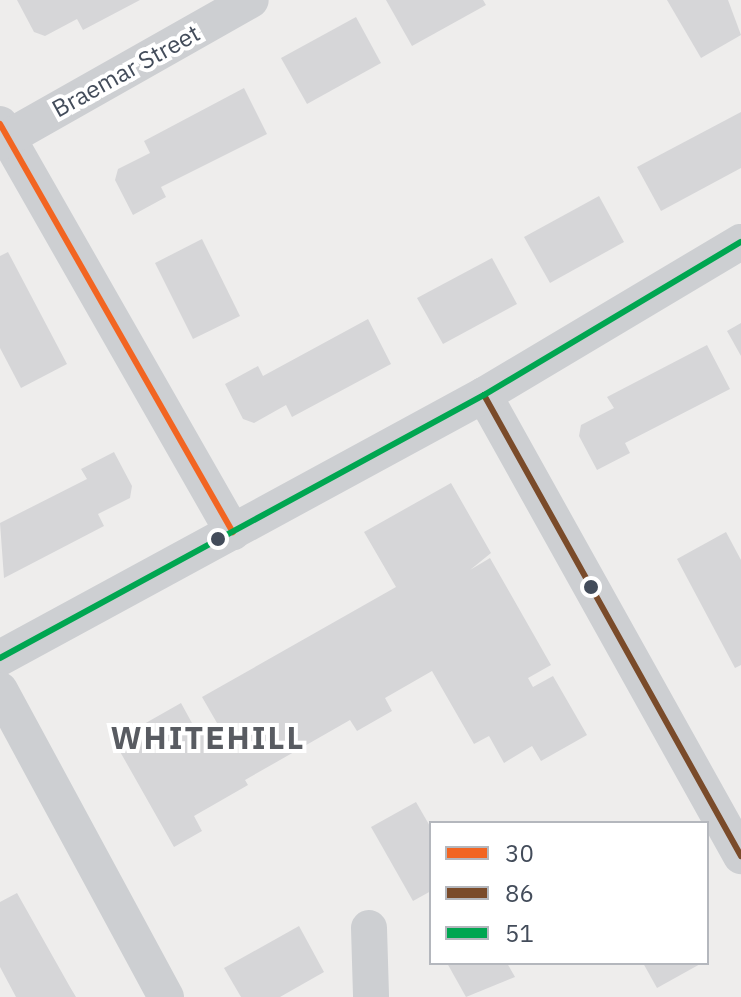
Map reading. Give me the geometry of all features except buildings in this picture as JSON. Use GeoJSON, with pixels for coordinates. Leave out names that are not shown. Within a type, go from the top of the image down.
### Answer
{"type":"FeatureCollection","features":[{"type":"Feature","properties":{"kind":"street","name":"Braemar Street"},"geometry":{"type":"LineString","coordinates":[[3,135],[251,0]]}},
{"type":"Feature","properties":{"kind":"street"},"geometry":{"type":"LineString","coordinates":[[3,135],[233,532]]}},
{"type":"Feature","properties":{"kind":"street"},"geometry":{"type":"LineString","coordinates":[[0,658],[484,395],[741,242]]}},
{"type":"Feature","properties":{"kind":"street"},"geometry":{"type":"LineString","coordinates":[[484,395],[741,856]]}},
{"type":"Feature","properties":{"kind":"street"},"geometry":{"type":"LineString","coordinates":[[0,690],[166,997]]}},
{"type":"Feature","properties":{"kind":"street"},"geometry":{"type":"LineString","coordinates":[[369,928],[371,997]]}},
{"type":"Feature","properties":{"kind":"transit line","name":"30"},"geometry":{"type":"LineString","coordinates":[[0,124],[233,532]]}},
{"type":"Feature","properties":{"kind":"transit line","name":"51"},"geometry":{"type":"LineString","coordinates":[[0,658],[484,395],[741,242]]}},
{"type":"Feature","properties":{"kind":"transit line","name":"86"},"geometry":{"type":"LineString","coordinates":[[484,395],[741,856]]}},
{"type":"Feature","properties":{"kind":"district","name":"WHITEHILL"},"geometry":{"type":"Point","coordinates":[208,737]}}]}
